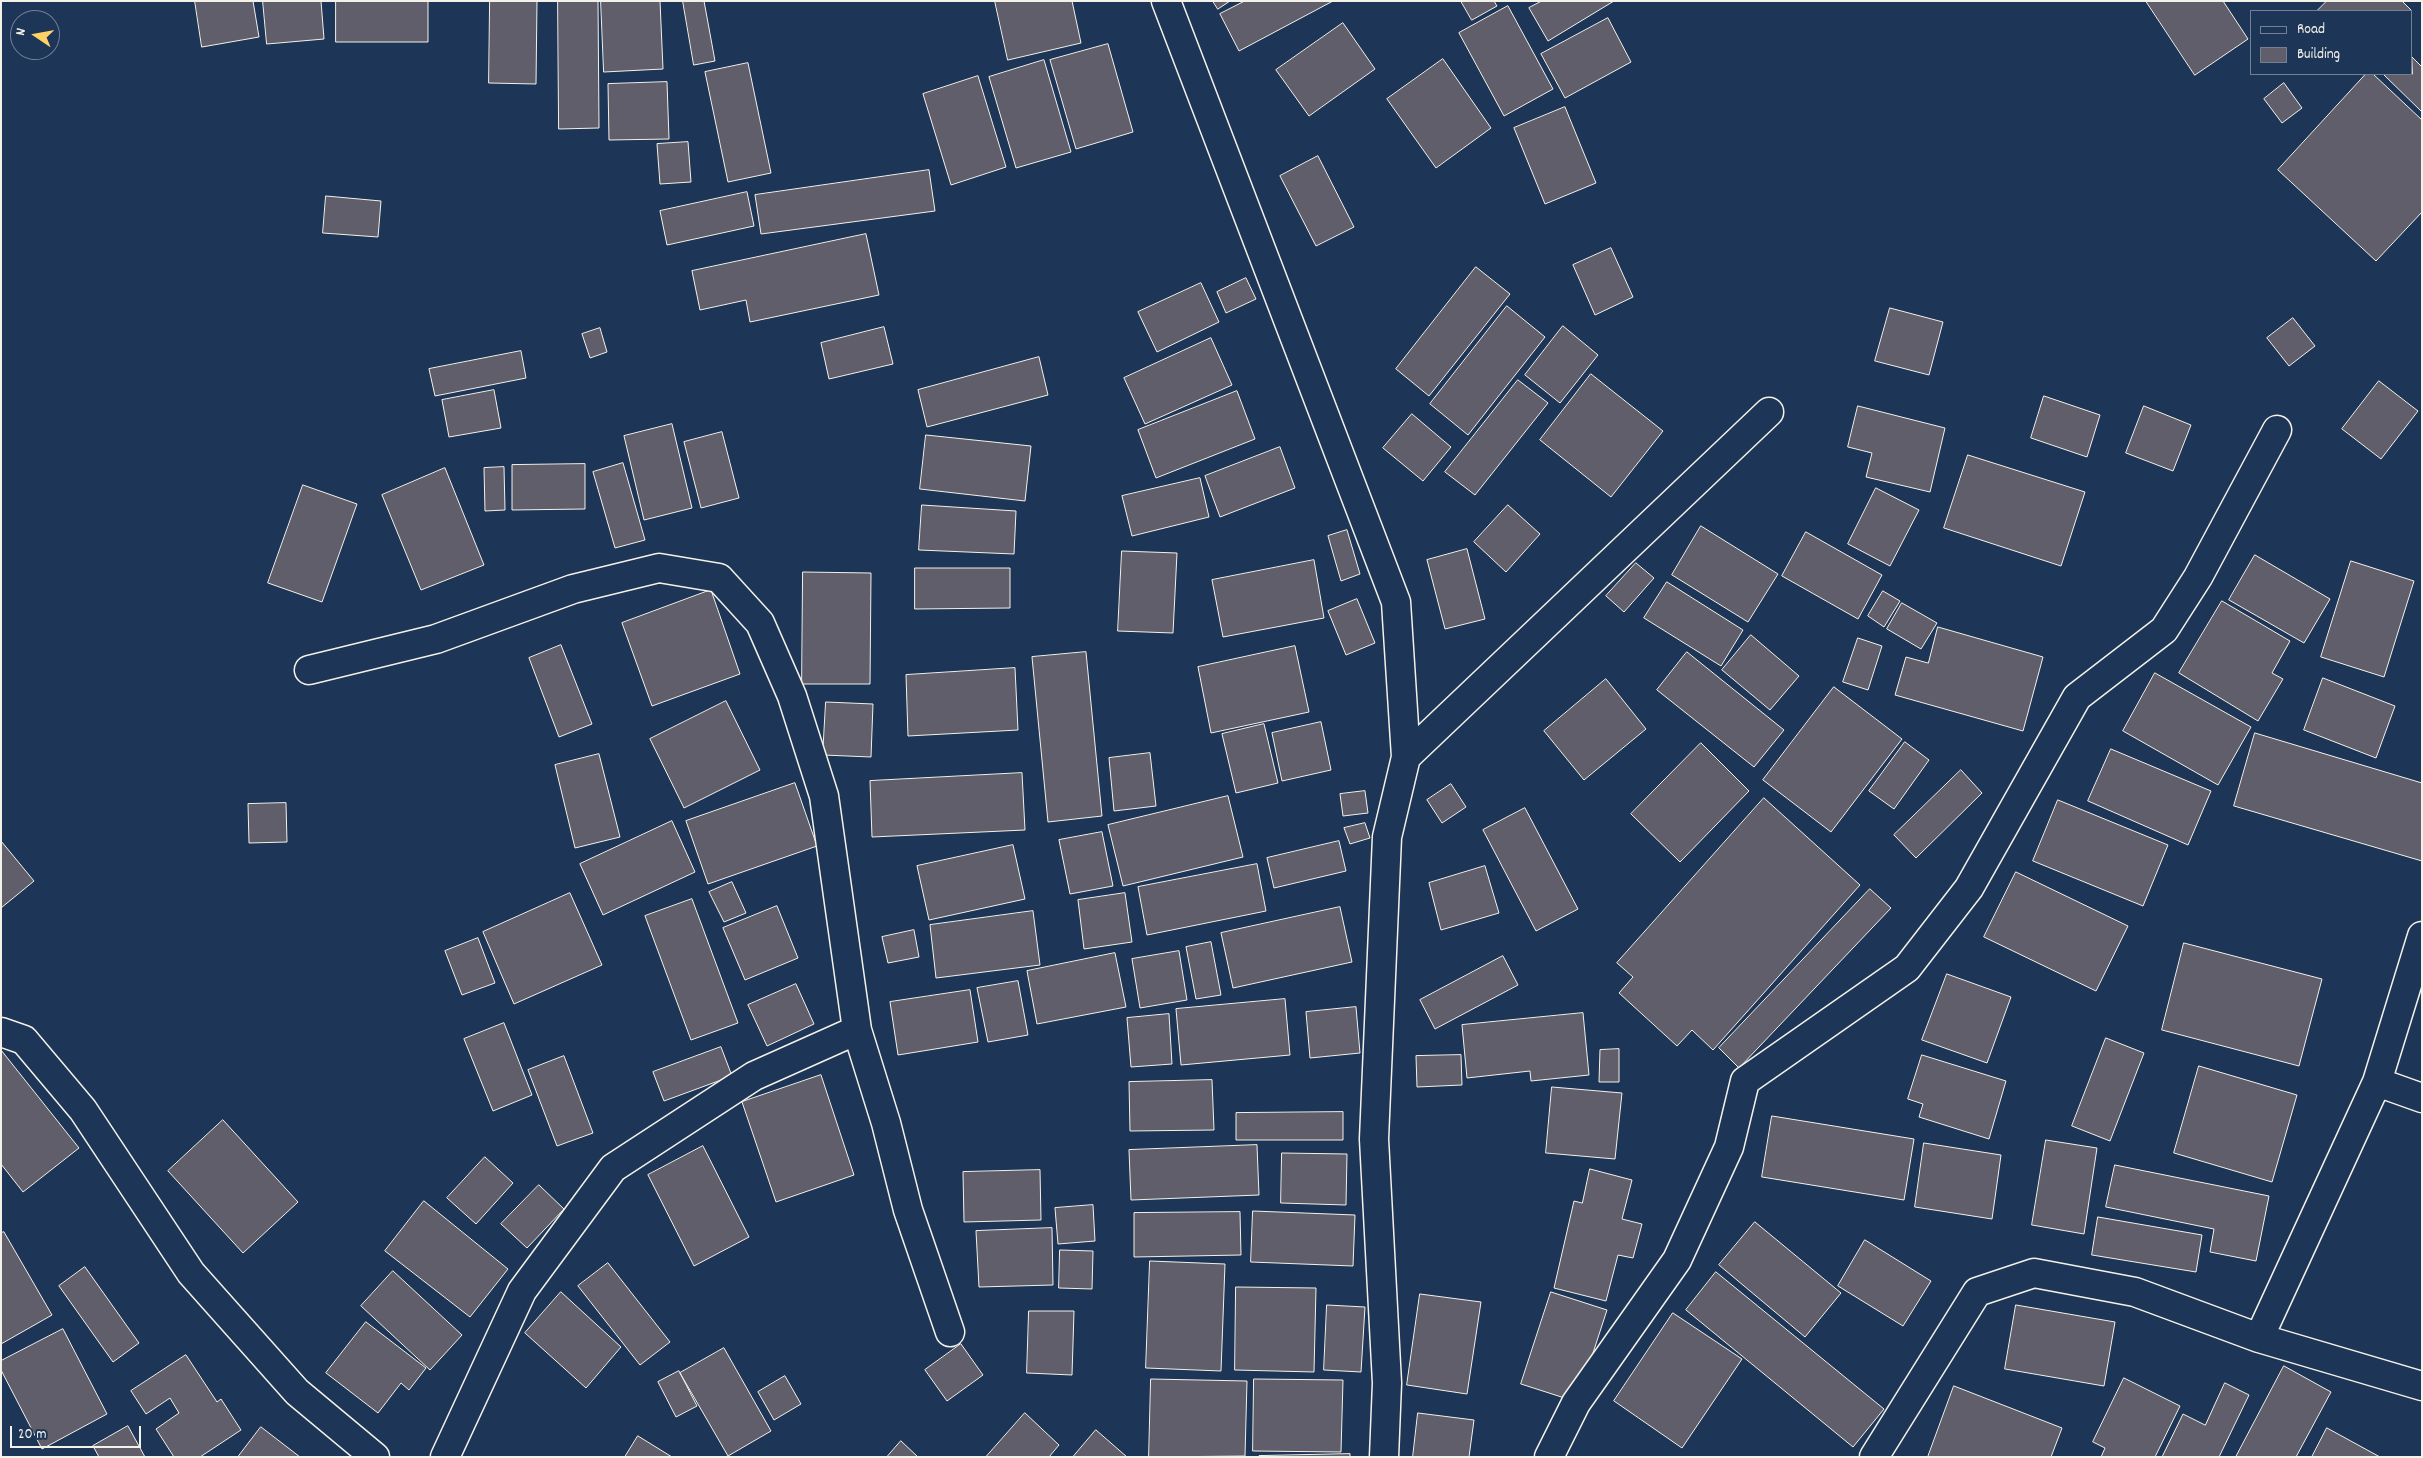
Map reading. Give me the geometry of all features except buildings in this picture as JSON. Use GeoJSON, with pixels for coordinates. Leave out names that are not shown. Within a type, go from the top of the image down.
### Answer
{"type":"FeatureCollection","features":[{"type":"Feature","properties":{"kind":"street"},"geometry":{"type":"LineString","coordinates":[[1166,1],[1396,602],[1406,757],[1387,837],[1374,1139],[1387,1382],[1384,1457]]}},
{"type":"Feature","properties":{"kind":"street"},"geometry":{"type":"LineString","coordinates":[[1406,757],[1769,412]]}},
{"type":"Feature","properties":{"kind":"street"},"geometry":{"type":"LineString","coordinates":[[1549,1457],[1576,1403],[1677,1260],[1729,1147],[1744,1081],[1907,968],[1970,888],[2077,697],[2164,630],[2198,577],[2277,430]]}},
{"type":"Feature","properties":{"kind":"street"},"geometry":{"type":"LineString","coordinates":[[309,670],[436,639],[573,588],[659,568],[718,578],[760,623],[792,696],[824,796],[857,1030],[886,1123],[908,1210],[950,1332]]}},
{"type":"Feature","properties":{"kind":"street"},"geometry":{"type":"LineString","coordinates":[[2259,1338],[2377,1082],[2422,936]]}},
{"type":"Feature","properties":{"kind":"street"},"geometry":{"type":"LineString","coordinates":[[445,1457],[522,1291],[613,1168],[754,1076],[857,1030]]}},
{"type":"Feature","properties":{"kind":"street"},"geometry":{"type":"LineString","coordinates":[[1,1032],[24,1040],[82,1110],[190,1273],[297,1392],[375,1457]]}},
{"type":"Feature","properties":{"kind":"street"},"geometry":{"type":"LineString","coordinates":[[2377,1082],[2422,1098]]}},
{"type":"Feature","properties":{"kind":"street"},"geometry":{"type":"LineString","coordinates":[[1874,1457],[1977,1292],[2034,1273],[2136,1292],[2259,1338],[2422,1386]]}}]}
